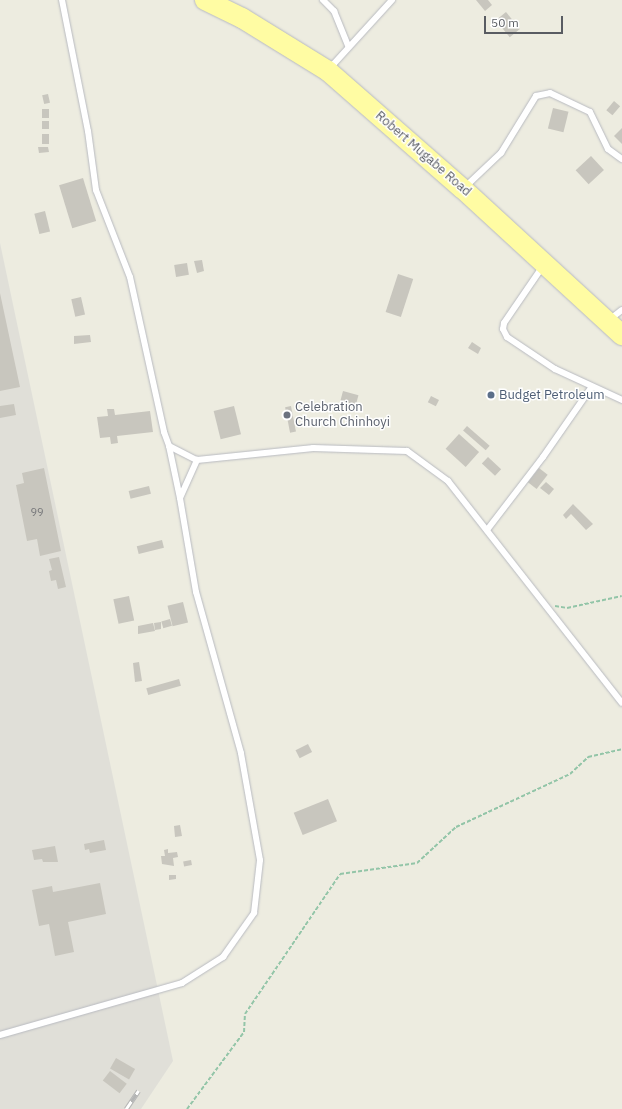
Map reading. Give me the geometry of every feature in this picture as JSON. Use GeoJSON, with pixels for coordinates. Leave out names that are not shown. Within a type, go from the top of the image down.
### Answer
{"type":"FeatureCollection","features":[{"type":"Feature","properties":{"kind":"main road","name":"Robert Mugabe Road"},"geometry":{"type":"LineString","coordinates":[[205,0],[242,18],[328,71],[463,189],[606,323],[622,335]]}},
{"type":"Feature","properties":{"kind":"lane"},"geometry":{"type":"LineString","coordinates":[[0,1035],[182,983],[223,957],[254,913],[260,860],[243,760],[196,592],[180,498],[130,277],[96,190],[88,131],[62,0]]}},
{"type":"Feature","properties":{"kind":"lane"},"geometry":{"type":"LineString","coordinates":[[323,0],[334,11],[348,46]]}},
{"type":"Feature","properties":{"kind":"lane"},"geometry":{"type":"LineString","coordinates":[[328,71],[348,46],[392,0]]}},
{"type":"Feature","properties":{"kind":"lane"},"geometry":{"type":"LineString","coordinates":[[463,189],[501,153],[536,96],[550,92],[590,112],[608,149],[622,160]]}},
{"type":"Feature","properties":{"kind":"lane"},"geometry":{"type":"LineString","coordinates":[[544,265],[502,329],[507,338],[555,369],[591,388],[622,400]]}},
{"type":"Feature","properties":{"kind":"lane"},"geometry":{"type":"LineString","coordinates":[[606,323],[622,310]]}},
{"type":"Feature","properties":{"kind":"lane"},"geometry":{"type":"LineString","coordinates":[[487,530],[543,458],[591,388]]}},
{"type":"Feature","properties":{"kind":"lane"},"geometry":{"type":"LineString","coordinates":[[169,446],[197,460],[313,448],[407,451],[448,481],[622,703]]}},
{"type":"Feature","properties":{"kind":"lane"},"geometry":{"type":"LineString","coordinates":[[180,498],[197,460]]}},
{"type":"Feature","properties":{"kind":"path"},"geometry":{"type":"LineString","coordinates":[[544,604],[567,608],[622,596]]}},
{"type":"Feature","properties":{"kind":"path"},"geometry":{"type":"LineString","coordinates":[[187,1109],[244,1032],[245,1014],[340,874],[417,863],[456,827],[570,774],[588,756],[622,749]]}},
{"type":"Feature","properties":{"kind":"shaded area"},"geometry":{"type":"Polygon","coordinates":[[[0,243],[173,1061],[141,1109],[0,1109],[0,243]]]}},
{"type":"Feature","properties":{"kind":"building"},"geometry":{"type":"Polygon","coordinates":[[[476,0],[488,0],[492,5],[485,11],[476,0]]]}},
{"type":"Feature","properties":{"kind":"building"},"geometry":{"type":"Polygon","coordinates":[[[506,12],[520,29],[510,37],[496,20],[506,12]]]}},
{"type":"Feature","properties":{"kind":"building"},"geometry":{"type":"Polygon","coordinates":[[[48,94],[50,103],[44,104],[42,95],[48,94]]]}},
{"type":"Feature","properties":{"kind":"building"},"geometry":{"type":"Polygon","coordinates":[[[614,101],[620,106],[612,115],[606,110],[614,101]]]}},
{"type":"Feature","properties":{"kind":"building"},"geometry":{"type":"Polygon","coordinates":[[[553,108],[569,112],[563,132],[548,128],[553,108]]]}},
{"type":"Feature","properties":{"kind":"building"},"geometry":{"type":"Polygon","coordinates":[[[42,109],[49,109],[49,118],[42,118],[42,109]]]}},
{"type":"Feature","properties":{"kind":"building"},"geometry":{"type":"Polygon","coordinates":[[[42,121],[49,121],[49,129],[42,129],[42,121]]]}},
{"type":"Feature","properties":{"kind":"building"},"geometry":{"type":"Polygon","coordinates":[[[622,128],[622,144],[614,136],[622,128]]]}},
{"type":"Feature","properties":{"kind":"building"},"geometry":{"type":"Polygon","coordinates":[[[42,134],[49,134],[49,144],[42,144],[42,134]]]}},
{"type":"Feature","properties":{"kind":"building"},"geometry":{"type":"Polygon","coordinates":[[[38,147],[48,147],[49,152],[39,153],[38,147]]]}},
{"type":"Feature","properties":{"kind":"building"},"geometry":{"type":"Polygon","coordinates":[[[591,156],[604,170],[589,184],[576,170],[591,156]]]}},
{"type":"Feature","properties":{"kind":"building"},"geometry":{"type":"Polygon","coordinates":[[[83,178],[96,221],[72,228],[59,185],[83,178]]]}},
{"type":"Feature","properties":{"kind":"building"},"geometry":{"type":"Polygon","coordinates":[[[45,211],[50,231],[39,234],[34,214],[45,211]]]}},
{"type":"Feature","properties":{"kind":"building"},"geometry":{"type":"Polygon","coordinates":[[[202,260],[204,271],[197,273],[194,261],[202,260]]]}},
{"type":"Feature","properties":{"kind":"building"},"geometry":{"type":"Polygon","coordinates":[[[187,263],[189,275],[176,277],[174,265],[187,263]]]}},
{"type":"Feature","properties":{"kind":"building"},"geometry":{"type":"Polygon","coordinates":[[[398,274],[413,279],[401,317],[386,312],[398,274]]]}},
{"type":"Feature","properties":{"kind":"building"},"geometry":{"type":"Polygon","coordinates":[[[0,293],[20,387],[0,391],[0,293]]]}},
{"type":"Feature","properties":{"kind":"building"},"geometry":{"type":"Polygon","coordinates":[[[81,297],[85,315],[75,317],[71,299],[81,297]]]}},
{"type":"Feature","properties":{"kind":"building"},"geometry":{"type":"Polygon","coordinates":[[[90,335],[91,342],[74,344],[74,336],[90,335]]]}},
{"type":"Feature","properties":{"kind":"building"},"geometry":{"type":"Polygon","coordinates":[[[472,342],[481,348],[478,354],[468,348],[472,342]]]}},
{"type":"Feature","properties":{"kind":"building"},"geometry":{"type":"Polygon","coordinates":[[[343,391],[358,395],[356,405],[340,401],[343,391]]]}},
{"type":"Feature","properties":{"kind":"building"},"geometry":{"type":"Polygon","coordinates":[[[431,396],[439,400],[436,406],[428,402],[431,396]]]}},
{"type":"Feature","properties":{"kind":"building"},"geometry":{"type":"Polygon","coordinates":[[[14,404],[16,415],[0,418],[0,406],[14,404]]]}},
{"type":"Feature","properties":{"kind":"building"},"geometry":{"type":"Polygon","coordinates":[[[234,406],[241,434],[221,439],[214,411],[234,406]]]}},
{"type":"Feature","properties":{"kind":"building"},"geometry":{"type":"Polygon","coordinates":[[[291,406],[296,432],[290,433],[285,407],[291,406]]]}},
{"type":"Feature","properties":{"kind":"building"},"geometry":{"type":"Polygon","coordinates":[[[107,409],[114,409],[115,415],[150,411],[153,432],[117,436],[118,443],[111,444],[110,437],[100,438],[97,417],[108,416],[107,409]]]}},
{"type":"Feature","properties":{"kind":"building"},"geometry":{"type":"Polygon","coordinates":[[[467,426],[490,446],[486,450],[463,431],[467,426]]]}},
{"type":"Feature","properties":{"kind":"building"},"geometry":{"type":"Polygon","coordinates":[[[459,434],[479,452],[466,467],[446,449],[459,434]]]}},
{"type":"Feature","properties":{"kind":"building"},"geometry":{"type":"Polygon","coordinates":[[[488,457],[501,469],[495,476],[482,464],[488,457]]]}},
{"type":"Feature","properties":{"kind":"building"},"geometry":{"type":"Polygon","coordinates":[[[44,468],[61,551],[40,556],[37,539],[27,541],[16,485],[24,483],[22,473],[44,468]]]}},
{"type":"Feature","properties":{"kind":"building"},"geometry":{"type":"Polygon","coordinates":[[[539,468],[548,475],[537,489],[528,482],[539,468]]]}},
{"type":"Feature","properties":{"kind":"building"},"geometry":{"type":"Polygon","coordinates":[[[546,482],[554,489],[549,495],[540,488],[546,482]]]}},
{"type":"Feature","properties":{"kind":"building"},"geometry":{"type":"Polygon","coordinates":[[[149,486],[151,494],[131,499],[129,491],[149,486]]]}},
{"type":"Feature","properties":{"kind":"building"},"geometry":{"type":"Polygon","coordinates":[[[573,504],[593,524],[586,530],[571,514],[566,519],[563,515],[573,504]]]}},
{"type":"Feature","properties":{"kind":"building"},"geometry":{"type":"Polygon","coordinates":[[[162,540],[164,548],[139,554],[137,546],[162,540]]]}},
{"type":"Feature","properties":{"kind":"building"},"geometry":{"type":"Polygon","coordinates":[[[59,557],[66,587],[58,589],[56,580],[51,581],[49,571],[52,570],[49,559],[59,557]]]}},
{"type":"Feature","properties":{"kind":"building"},"geometry":{"type":"Polygon","coordinates":[[[129,596],[134,620],[119,624],[113,599],[129,596]]]}},
{"type":"Feature","properties":{"kind":"building"},"geometry":{"type":"Polygon","coordinates":[[[183,602],[188,622],[173,626],[167,606],[183,602]]]}},
{"type":"Feature","properties":{"kind":"building"},"geometry":{"type":"Polygon","coordinates":[[[170,619],[172,626],[163,628],[161,621],[170,619]]]}},
{"type":"Feature","properties":{"kind":"building"},"geometry":{"type":"Polygon","coordinates":[[[161,622],[161,629],[155,630],[154,623],[161,622]]]}},
{"type":"Feature","properties":{"kind":"building"},"geometry":{"type":"Polygon","coordinates":[[[153,623],[155,631],[138,634],[138,626],[153,623]]]}},
{"type":"Feature","properties":{"kind":"building"},"geometry":{"type":"Polygon","coordinates":[[[139,662],[142,681],[135,682],[133,663],[139,662]]]}},
{"type":"Feature","properties":{"kind":"building"},"geometry":{"type":"Polygon","coordinates":[[[179,679],[181,686],[148,695],[146,688],[179,679]]]}},
{"type":"Feature","properties":{"kind":"building"},"geometry":{"type":"Polygon","coordinates":[[[308,744],[312,752],[300,758],[296,750],[308,744]]]}},
{"type":"Feature","properties":{"kind":"building"},"geometry":{"type":"Polygon","coordinates":[[[328,799],[337,821],[303,835],[294,813],[328,799]]]}},
{"type":"Feature","properties":{"kind":"building"},"geometry":{"type":"Polygon","coordinates":[[[180,825],[182,836],[175,837],[174,826],[180,825]]]}},
{"type":"Feature","properties":{"kind":"building"},"geometry":{"type":"Polygon","coordinates":[[[104,840],[106,850],[90,853],[89,849],[85,850],[84,844],[104,840]]]}},
{"type":"Feature","properties":{"kind":"building"},"geometry":{"type":"Polygon","coordinates":[[[55,846],[58,862],[43,862],[42,859],[34,860],[32,850],[55,846]]]}},
{"type":"Feature","properties":{"kind":"building"},"geometry":{"type":"Polygon","coordinates":[[[168,849],[168,853],[177,852],[178,857],[173,858],[174,866],[162,864],[161,856],[165,856],[164,850],[168,849]]]}},
{"type":"Feature","properties":{"kind":"building"},"geometry":{"type":"Polygon","coordinates":[[[191,860],[192,865],[184,866],[183,862],[191,860]]]}},
{"type":"Feature","properties":{"kind":"building"},"geometry":{"type":"Polygon","coordinates":[[[169,875],[176,875],[176,879],[169,880],[169,875]]]}},
{"type":"Feature","properties":{"kind":"building"},"geometry":{"type":"Polygon","coordinates":[[[100,883],[106,914],[68,922],[74,952],[55,956],[49,924],[39,926],[32,890],[52,886],[53,892],[100,883]]]}},
{"type":"Feature","properties":{"kind":"building"},"geometry":{"type":"Polygon","coordinates":[[[116,1058],[135,1069],[129,1079],[110,1068],[116,1058]]]}},
{"type":"Feature","properties":{"kind":"building"},"geometry":{"type":"Polygon","coordinates":[[[110,1071],[127,1084],[120,1093],[103,1081],[110,1071]]]}},
{"type":"Feature","properties":{"kind":"railway"},"geometry":{"type":"LineString","coordinates":[[126,1109],[138,1091]]}},
{"type":"Feature","properties":{"kind":"place","name":"Budget Petroleum"},"geometry":{"type":"Point","coordinates":[491,395]}},
{"type":"Feature","properties":{"kind":"place","name":"Celebration Church Chinhoyi"},"geometry":{"type":"Point","coordinates":[287,415]}}]}
